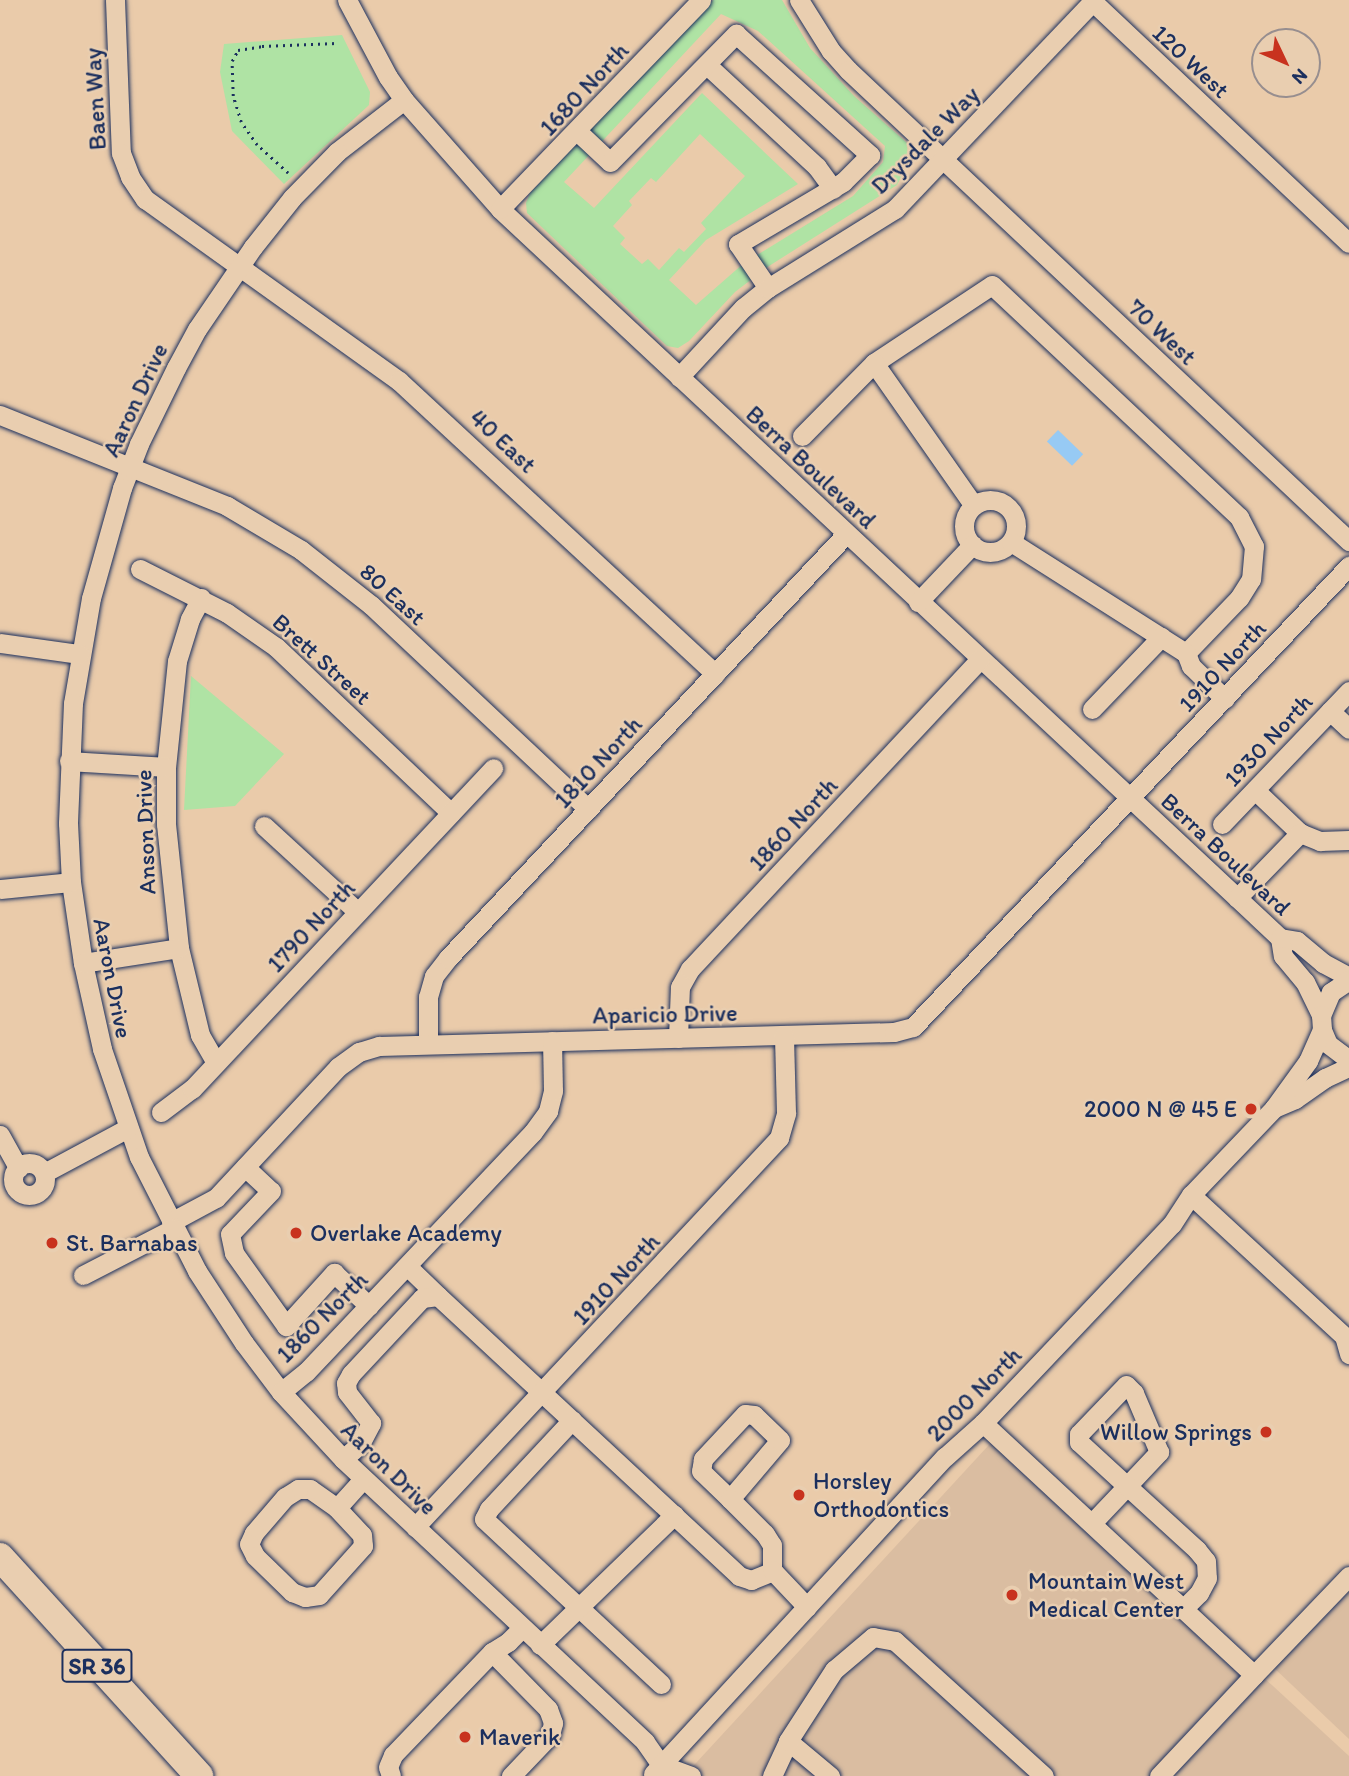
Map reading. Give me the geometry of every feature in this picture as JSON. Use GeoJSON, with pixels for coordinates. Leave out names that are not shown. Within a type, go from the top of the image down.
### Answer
{"type":"FeatureCollection","features":[{"type":"Feature","properties":{"kind":"highway","name":"SR 36"},"geometry":{"type":"LineString","coordinates":[[0,1557],[197,1775]]}},
{"type":"Feature","properties":{"kind":"street","name":"Baen Way"},"geometry":{"type":"LineString","coordinates":[[115,0],[121,153],[130,177],[154,207],[239,267]]}},
{"type":"Feature","properties":{"kind":"street","name":"Berra Boulevard"},"geometry":{"type":"LineString","coordinates":[[347,0],[377,58],[404,100],[500,209],[1280,938],[1297,941],[1322,963],[1349,978]]}},
{"type":"Feature","properties":{"kind":"street","name":"1680 North"},"geometry":{"type":"LineString","coordinates":[[500,209],[701,0]]}},
{"type":"Feature","properties":{"kind":"street","name":"70 West"},"geometry":{"type":"LineString","coordinates":[[799,0],[823,40],[848,70],[1349,541]]}},
{"type":"Feature","properties":{"kind":"street","name":"Drysdale Way"},"geometry":{"type":"LineString","coordinates":[[679,377],[743,308],[768,288],[895,209],[1092,0]]}},
{"type":"Feature","properties":{"kind":"street","name":"120 West"},"geometry":{"type":"LineString","coordinates":[[1092,0],[1349,243]]}},
{"type":"Feature","properties":{"kind":"street"},"geometry":{"type":"LineString","coordinates":[[577,131],[610,162],[736,34],[870,155],[833,189],[738,244],[768,288]]}},
{"type":"Feature","properties":{"kind":"street"},"geometry":{"type":"LineString","coordinates":[[707,65],[817,167],[833,189]]}},
{"type":"Feature","properties":{"kind":"street","name":"Aaron Drive"},"geometry":{"type":"LineString","coordinates":[[404,100],[337,152],[292,198],[239,267],[176,368],[131,466],[104,545],[79,654],[69,761],[71,882],[83,963],[102,1049],[128,1128],[173,1225],[220,1310],[281,1392],[343,1460],[645,1742],[659,1772]]}},
{"type":"Feature","properties":{"kind":"street","name":"40 East"},"geometry":{"type":"LineString","coordinates":[[239,267],[407,388],[715,674]]}},
{"type":"Feature","properties":{"kind":"street"},"geometry":{"type":"LineString","coordinates":[[802,436],[874,363],[992,285],[1245,526],[1254,545],[1251,579],[1239,598],[1186,653]]}},
{"type":"Feature","properties":{"kind":"street"},"geometry":{"type":"LineString","coordinates":[[874,363],[974,506]]}},
{"type":"Feature","properties":{"kind":"street","name":"80 East"},"geometry":{"type":"LineString","coordinates":[[0,415],[227,506],[268,529],[333,573],[371,605],[588,809]]}},
{"type":"Feature","properties":{"kind":"street"},"geometry":{"type":"LineString","coordinates":[[994,500],[1012,511],[1016,521],[1011,542],[992,552],[972,545],[964,525],[974,506],[994,500]]}},
{"type":"Feature","properties":{"kind":"street","name":"1810 North"},"geometry":{"type":"LineString","coordinates":[[428,1044],[428,997],[435,976],[448,958],[846,534]]}},
{"type":"Feature","properties":{"kind":"street"},"geometry":{"type":"LineString","coordinates":[[1011,542],[1186,653],[1191,666],[1225,699]]}},
{"type":"Feature","properties":{"kind":"street"},"geometry":{"type":"LineString","coordinates":[[918,602],[972,545]]}},
{"type":"Feature","properties":{"kind":"street","name":"1910 North"},"geometry":{"type":"LineString","coordinates":[[1129,799],[1349,566]]}},
{"type":"Feature","properties":{"kind":"street","name":"Brett Street"},"geometry":{"type":"LineString","coordinates":[[140,569],[201,598],[276,648],[451,813]]}},
{"type":"Feature","properties":{"kind":"street","name":"Anson Drive"},"geometry":{"type":"LineString","coordinates":[[201,598],[190,619],[177,661],[166,767],[170,888],[179,948],[200,1035],[216,1063]]}},
{"type":"Feature","properties":{"kind":"street"},"geometry":{"type":"LineString","coordinates":[[1092,709],[1161,637]]}},
{"type":"Feature","properties":{"kind":"street"},"geometry":{"type":"LineString","coordinates":[[0,643],[79,654]]}},
{"type":"Feature","properties":{"kind":"street","name":"1860 North"},"geometry":{"type":"LineString","coordinates":[[678,1038],[680,988],[690,969],[980,659]]}},
{"type":"Feature","properties":{"kind":"street","name":"1930 North"},"geometry":{"type":"LineString","coordinates":[[1222,824],[1349,691]]}},
{"type":"Feature","properties":{"kind":"street"},"geometry":{"type":"LineString","coordinates":[[1330,711],[1349,729]]}},
{"type":"Feature","properties":{"kind":"street"},"geometry":{"type":"LineString","coordinates":[[69,761],[166,767]]}},
{"type":"Feature","properties":{"kind":"street","name":"1790 North"},"geometry":{"type":"LineString","coordinates":[[161,1112],[178,1102],[216,1063],[494,768]]}},
{"type":"Feature","properties":{"kind":"street"},"geometry":{"type":"LineString","coordinates":[[1255,790],[1300,833],[1320,841],[1349,840]]}},
{"type":"Feature","properties":{"kind":"street","name":"Aparicio Drive"},"geometry":{"type":"LineString","coordinates":[[83,1275],[216,1198],[338,1068],[359,1052],[379,1045],[894,1032],[913,1027],[1129,799]]}},
{"type":"Feature","properties":{"kind":"street"},"geometry":{"type":"LineString","coordinates":[[264,826],[358,912]]}},
{"type":"Feature","properties":{"kind":"street"},"geometry":{"type":"LineString","coordinates":[[1237,898],[1300,833]]}},
{"type":"Feature","properties":{"kind":"street"},"geometry":{"type":"LineString","coordinates":[[0,889],[71,882]]}},
{"type":"Feature","properties":{"kind":"street","name":"Berra Boulevard"},"geometry":{"type":"LineString","coordinates":[[1280,938],[1283,956],[1305,982],[1328,1044],[1349,1060]]}},
{"type":"Feature","properties":{"kind":"street"},"geometry":{"type":"LineString","coordinates":[[83,963],[179,948]]}},
{"type":"Feature","properties":{"kind":"street","name":"2000 North"},"geometry":{"type":"LineString","coordinates":[[659,1772],[945,1457],[983,1423],[1172,1224],[1191,1195],[1274,1108],[1308,1061],[1331,992],[1349,978]]}},
{"type":"Feature","properties":{"kind":"street","name":"1910 North"},"geometry":{"type":"LineString","coordinates":[[415,1527],[779,1138],[786,1113],[784,1035]]}},
{"type":"Feature","properties":{"kind":"street","name":"1860 North"},"geometry":{"type":"LineString","coordinates":[[281,1392],[306,1372],[533,1132],[548,1111],[553,1091],[552,1041]]}},
{"type":"Feature","properties":{"kind":"street","name":"2000 North"},"geometry":{"type":"LineString","coordinates":[[1274,1108],[1295,1099],[1325,1078],[1349,1067]]}},
{"type":"Feature","properties":{"kind":"street"},"geometry":{"type":"LineString","coordinates":[[44,1173],[128,1128]]}},
{"type":"Feature","properties":{"kind":"street"},"geometry":{"type":"LineString","coordinates":[[0,1135],[18,1168],[14,1184],[27,1195],[43,1188],[44,1173]]}},
{"type":"Feature","properties":{"kind":"street"},"geometry":{"type":"LineString","coordinates":[[18,1168],[33,1163],[44,1173]]}},
{"type":"Feature","properties":{"kind":"street"},"geometry":{"type":"LineString","coordinates":[[245,1167],[271,1191],[230,1234],[234,1253],[286,1326],[334,1273],[369,1306]]}},
{"type":"Feature","properties":{"kind":"street"},"geometry":{"type":"LineString","coordinates":[[1191,1195],[1344,1336],[1349,1354]]}},
{"type":"Feature","properties":{"kind":"street"},"geometry":{"type":"LineString","coordinates":[[407,1266],[740,1576],[751,1580],[773,1571]]}},
{"type":"Feature","properties":{"kind":"street"},"geometry":{"type":"LineString","coordinates":[[343,1460],[360,1444],[371,1423],[347,1392],[346,1383],[351,1374],[422,1298],[438,1296]]}},
{"type":"Feature","properties":{"kind":"street"},"geometry":{"type":"LineString","coordinates":[[1093,1523],[1127,1486],[1159,1452],[1135,1393],[1126,1385],[1079,1434],[1079,1442],[1127,1486],[1206,1561],[1207,1578],[1199,1593],[1183,1609]]}},
{"type":"Feature","properties":{"kind":"street"},"geometry":{"type":"LineString","coordinates":[[572,1420],[489,1509],[484,1519],[575,1608],[661,1684]]}},
{"type":"Feature","properties":{"kind":"street"},"geometry":{"type":"LineString","coordinates":[[983,1423],[1254,1675]]}},
{"type":"Feature","properties":{"kind":"street"},"geometry":{"type":"LineString","coordinates":[[337,1508],[363,1479]]}},
{"type":"Feature","properties":{"kind":"street"},"geometry":{"type":"LineString","coordinates":[[298,1489],[310,1489],[337,1508],[362,1535],[363,1546],[319,1595],[305,1597],[292,1592],[255,1556],[249,1544],[254,1533],[285,1497],[298,1489]]}},
{"type":"Feature","properties":{"kind":"street"},"geometry":{"type":"LineString","coordinates":[[730,1499],[765,1534],[772,1545],[773,1571],[807,1607]]}},
{"type":"Feature","properties":{"kind":"street"},"geometry":{"type":"LineString","coordinates":[[540,1645],[575,1608],[674,1515]]}},
{"type":"Feature","properties":{"kind":"street"},"geometry":{"type":"LineString","coordinates":[[1160,1776],[1349,1576]]}},
{"type":"Feature","properties":{"kind":"street"},"geometry":{"type":"LineString","coordinates":[[391,1776],[388,1767],[393,1755],[492,1652],[508,1642],[522,1628]]}},
{"type":"Feature","properties":{"kind":"street"},"geometry":{"type":"LineString","coordinates":[[772,1776],[788,1741],[834,1670],[873,1637],[895,1641],[1044,1776]]}},
{"type":"Feature","properties":{"kind":"street"},"geometry":{"type":"LineString","coordinates":[[492,1652],[548,1709],[553,1723],[550,1735],[511,1776]]}},
{"type":"Feature","properties":{"kind":"street"},"geometry":{"type":"LineString","coordinates":[[788,1741],[831,1776]]}},
{"type":"Feature","properties":{"kind":"street"},"geometry":{"type":"LineString","coordinates":[[659,1772],[691,1776]]}},
{"type":"Feature","properties":{"kind":"path"},"geometry":{"type":"LineString","coordinates":[[288,173],[257,145],[241,122],[233,96],[232,61],[239,50],[262,46],[337,43]]}},
{"type":"Feature","properties":{"kind":"shaded area","name":"Mountain West Medical Center"},"geometry":{"type":"Polygon","coordinates":[[[999,1434],[1349,1756],[1349,1776],[684,1776],[999,1434]]]}},
{"type":"Feature","properties":{"kind":"shaded area"},"geometry":{"type":"Polygon","coordinates":[[[1349,1588],[1349,1739],[1273,1667],[1349,1588]]]}},
{"type":"Feature","properties":{"kind":"green space"},"geometry":{"type":"Polygon","coordinates":[[[713,0],[782,0],[810,48],[854,96],[907,143],[908,164],[897,185],[769,266],[735,292],[689,341],[678,348],[667,346],[527,213],[526,203],[530,193],[713,0]],[[721,14],[564,182],[594,208],[702,93],[798,184],[706,240],[669,280],[696,305],[744,263],[853,196],[883,162],[885,146],[758,31],[721,14]],[[700,134],[656,182],[651,178],[629,201],[632,205],[613,226],[625,238],[620,244],[642,264],[648,259],[659,270],[679,248],[684,252],[706,229],[701,223],[745,176],[700,134]]]}},
{"type":"Feature","properties":{"kind":"green space"},"geometry":{"type":"Polygon","coordinates":[[[342,35],[370,92],[369,105],[284,184],[232,131],[220,72],[224,44],[342,35]]]}},
{"type":"Feature","properties":{"kind":"green space"},"geometry":{"type":"Polygon","coordinates":[[[191,676],[284,754],[235,806],[184,810],[191,676]]]}},
{"type":"Feature","properties":{"kind":"water"},"geometry":{"type":"Polygon","coordinates":[[[1058,430],[1083,454],[1072,466],[1047,442],[1058,430]]]}},
{"type":"Feature","properties":{"kind":"place","name":"2000 N @ 45 E"},"geometry":{"type":"Point","coordinates":[1251,1109]}},
{"type":"Feature","properties":{"kind":"place","name":"Overlake Academy"},"geometry":{"type":"Point","coordinates":[296,1233]}},
{"type":"Feature","properties":{"kind":"place","name":"St. Barnabas"},"geometry":{"type":"Point","coordinates":[52,1243]}},
{"type":"Feature","properties":{"kind":"place","name":"Willow Springs"},"geometry":{"type":"Point","coordinates":[1266,1432]}},
{"type":"Feature","properties":{"kind":"place","name":"Horsley Orthodontics"},"geometry":{"type":"Point","coordinates":[799,1495]}},
{"type":"Feature","properties":{"kind":"place","name":"Mountain West Medical Center"},"geometry":{"type":"Point","coordinates":[1012,1595]}},
{"type":"Feature","properties":{"kind":"place","name":"Maverik"},"geometry":{"type":"Point","coordinates":[465,1737]}}]}
